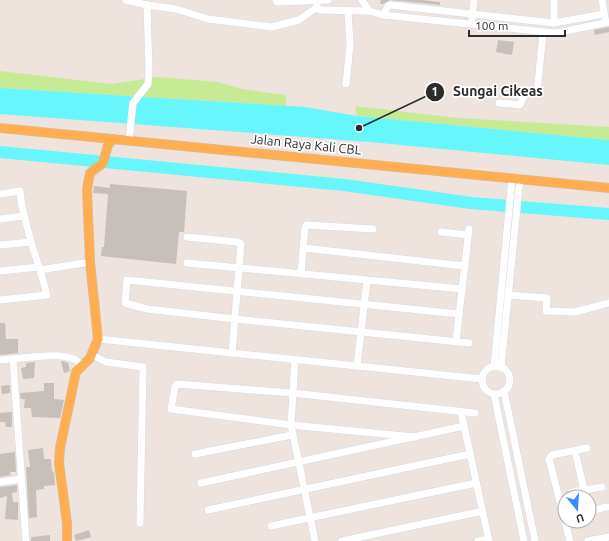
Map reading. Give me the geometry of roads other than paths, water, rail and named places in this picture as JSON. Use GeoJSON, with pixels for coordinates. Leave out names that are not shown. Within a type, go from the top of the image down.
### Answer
{"type":"FeatureCollection","features":[{"type":"Feature","properties":{"kind":"main road","name":"Jalan Raya Kali CBL"},"geometry":{"type":"LineString","coordinates":[[0,128],[113,139],[130,138],[609,188]]}},
{"type":"Feature","properties":{"kind":"main road"},"geometry":{"type":"LineString","coordinates":[[67,541],[67,523],[59,463],[60,448],[76,372],[92,354],[98,339],[90,262],[87,189],[90,173],[103,163],[108,145],[113,139]]}},
{"type":"Feature","properties":{"kind":"street"},"geometry":{"type":"LineString","coordinates":[[126,0],[147,6],[176,9],[208,19],[272,27],[299,20],[311,1]]}},
{"type":"Feature","properties":{"kind":"street"},"geometry":{"type":"LineString","coordinates":[[276,0],[277,2],[328,0]]}},
{"type":"Feature","properties":{"kind":"street"},"geometry":{"type":"LineString","coordinates":[[362,0],[369,11]]}},
{"type":"Feature","properties":{"kind":"street"},"geometry":{"type":"LineString","coordinates":[[472,24],[474,0]]}},
{"type":"Feature","properties":{"kind":"street"},"geometry":{"type":"LineString","coordinates":[[554,0],[554,23]]}},
{"type":"Feature","properties":{"kind":"street"},"geometry":{"type":"LineString","coordinates":[[311,1],[320,10],[369,11],[383,14],[556,33],[608,22],[604,14],[602,0]]}},
{"type":"Feature","properties":{"kind":"street"},"geometry":{"type":"LineString","coordinates":[[383,14],[390,5],[554,23],[604,14]]}},
{"type":"Feature","properties":{"kind":"street"},"geometry":{"type":"LineString","coordinates":[[130,138],[133,103],[148,84],[147,6]]}},
{"type":"Feature","properties":{"kind":"street"},"geometry":{"type":"LineString","coordinates":[[346,84],[350,45],[348,11]]}},
{"type":"Feature","properties":{"kind":"street"},"geometry":{"type":"LineString","coordinates":[[499,103],[520,105],[525,93],[537,94],[543,32]]}},
{"type":"Feature","properties":{"kind":"street"},"geometry":{"type":"LineString","coordinates":[[497,367],[509,201],[516,178]]}},
{"type":"Feature","properties":{"kind":"street"},"geometry":{"type":"LineString","coordinates":[[497,367],[508,295],[518,202],[516,178]]}},
{"type":"Feature","properties":{"kind":"street"},"geometry":{"type":"LineString","coordinates":[[0,194],[20,191],[24,216],[47,295],[0,300]]}},
{"type":"Feature","properties":{"kind":"street"},"geometry":{"type":"LineString","coordinates":[[0,219],[24,216]]}},
{"type":"Feature","properties":{"kind":"street"},"geometry":{"type":"LineString","coordinates":[[301,274],[305,226],[373,229]]}},
{"type":"Feature","properties":{"kind":"street"},"geometry":{"type":"LineString","coordinates":[[441,232],[469,232],[456,341]]}},
{"type":"Feature","properties":{"kind":"street"},"geometry":{"type":"LineString","coordinates":[[506,234],[514,235]]}},
{"type":"Feature","properties":{"kind":"street"},"geometry":{"type":"LineString","coordinates":[[187,237],[239,242],[241,246],[232,353]]}},
{"type":"Feature","properties":{"kind":"street"},"geometry":{"type":"LineString","coordinates":[[0,245],[31,242]]}},
{"type":"Feature","properties":{"kind":"street"},"geometry":{"type":"LineString","coordinates":[[304,248],[465,266]]}},
{"type":"Feature","properties":{"kind":"street"},"geometry":{"type":"LineString","coordinates":[[0,271],[90,262]]}},
{"type":"Feature","properties":{"kind":"street"},"geometry":{"type":"LineString","coordinates":[[187,263],[462,289]]}},
{"type":"Feature","properties":{"kind":"street"},"geometry":{"type":"LineString","coordinates":[[459,314],[127,280],[125,303],[146,309],[469,342]]}},
{"type":"Feature","properties":{"kind":"street"},"geometry":{"type":"LineString","coordinates":[[357,366],[367,281]]}},
{"type":"Feature","properties":{"kind":"street"},"geometry":{"type":"LineString","coordinates":[[508,295],[547,298],[546,311],[575,312],[609,303]]}},
{"type":"Feature","properties":{"kind":"street"},"geometry":{"type":"LineString","coordinates":[[98,339],[482,379]]}},
{"type":"Feature","properties":{"kind":"street"},"geometry":{"type":"LineString","coordinates":[[92,354],[106,362],[143,367],[140,523]]}},
{"type":"Feature","properties":{"kind":"street"},"geometry":{"type":"LineString","coordinates":[[0,360],[64,356],[75,359],[83,364]]}},
{"type":"Feature","properties":{"kind":"street"},"geometry":{"type":"LineString","coordinates":[[12,360],[26,541]]}},
{"type":"Feature","properties":{"kind":"street"},"geometry":{"type":"LineString","coordinates":[[295,360],[290,425],[315,541]]}},
{"type":"Feature","properties":{"kind":"street"},"geometry":{"type":"LineString","coordinates":[[497,367],[506,372],[509,378],[508,385],[504,391],[494,394],[485,389],[482,379],[487,370],[497,367]]}},
{"type":"Feature","properties":{"kind":"street"},"geometry":{"type":"LineString","coordinates":[[415,437],[290,425],[170,409],[177,384],[292,393],[475,413]]}},
{"type":"Feature","properties":{"kind":"street"},"geometry":{"type":"LineString","coordinates":[[504,391],[535,541]]}},
{"type":"Feature","properties":{"kind":"street"},"geometry":{"type":"LineString","coordinates":[[494,394],[524,541]]}},
{"type":"Feature","properties":{"kind":"street"},"geometry":{"type":"LineString","coordinates":[[461,412],[489,540],[478,541]]}},
{"type":"Feature","properties":{"kind":"street"},"geometry":{"type":"LineString","coordinates":[[201,483],[464,426]]}},
{"type":"Feature","properties":{"kind":"street"},"geometry":{"type":"LineString","coordinates":[[195,454],[292,434]]}},
{"type":"Feature","properties":{"kind":"street"},"geometry":{"type":"LineString","coordinates":[[558,489],[550,459],[552,456],[587,448]]}},
{"type":"Feature","properties":{"kind":"street"},"geometry":{"type":"LineString","coordinates":[[575,451],[584,489]]}},
{"type":"Feature","properties":{"kind":"street"},"geometry":{"type":"LineString","coordinates":[[208,510],[470,454]]}},
{"type":"Feature","properties":{"kind":"street"},"geometry":{"type":"LineString","coordinates":[[0,482],[22,479]]}},
{"type":"Feature","properties":{"kind":"street"},"geometry":{"type":"LineString","coordinates":[[271,526],[476,483]]}},
{"type":"Feature","properties":{"kind":"street"},"geometry":{"type":"LineString","coordinates":[[590,489],[602,487]]}},
{"type":"Feature","properties":{"kind":"street"},"geometry":{"type":"LineString","coordinates":[[597,509],[608,507]]}},
{"type":"Feature","properties":{"kind":"street"},"geometry":{"type":"LineString","coordinates":[[342,541],[482,511]]}},
{"type":"Feature","properties":{"kind":"street"},"geometry":{"type":"LineString","coordinates":[[567,529],[570,541]]}},
{"type":"Feature","properties":{"kind":"street"},"geometry":{"type":"LineString","coordinates":[[588,541],[609,537]]}},
{"type":"Feature","properties":{"kind":"water"},"geometry":{"type":"Polygon","coordinates":[[[0,88],[305,107],[357,116],[609,140],[609,165],[370,142],[0,114],[0,88]]]}},
{"type":"Feature","properties":{"kind":"waterway"},"geometry":{"type":"LineString","coordinates":[[0,152],[344,185],[471,203],[609,214]]}},
{"type":"Feature","properties":{"kind":"place","name":"Sungai Cikeas"},"geometry":{"type":"Point","coordinates":[359,128]}}]}
